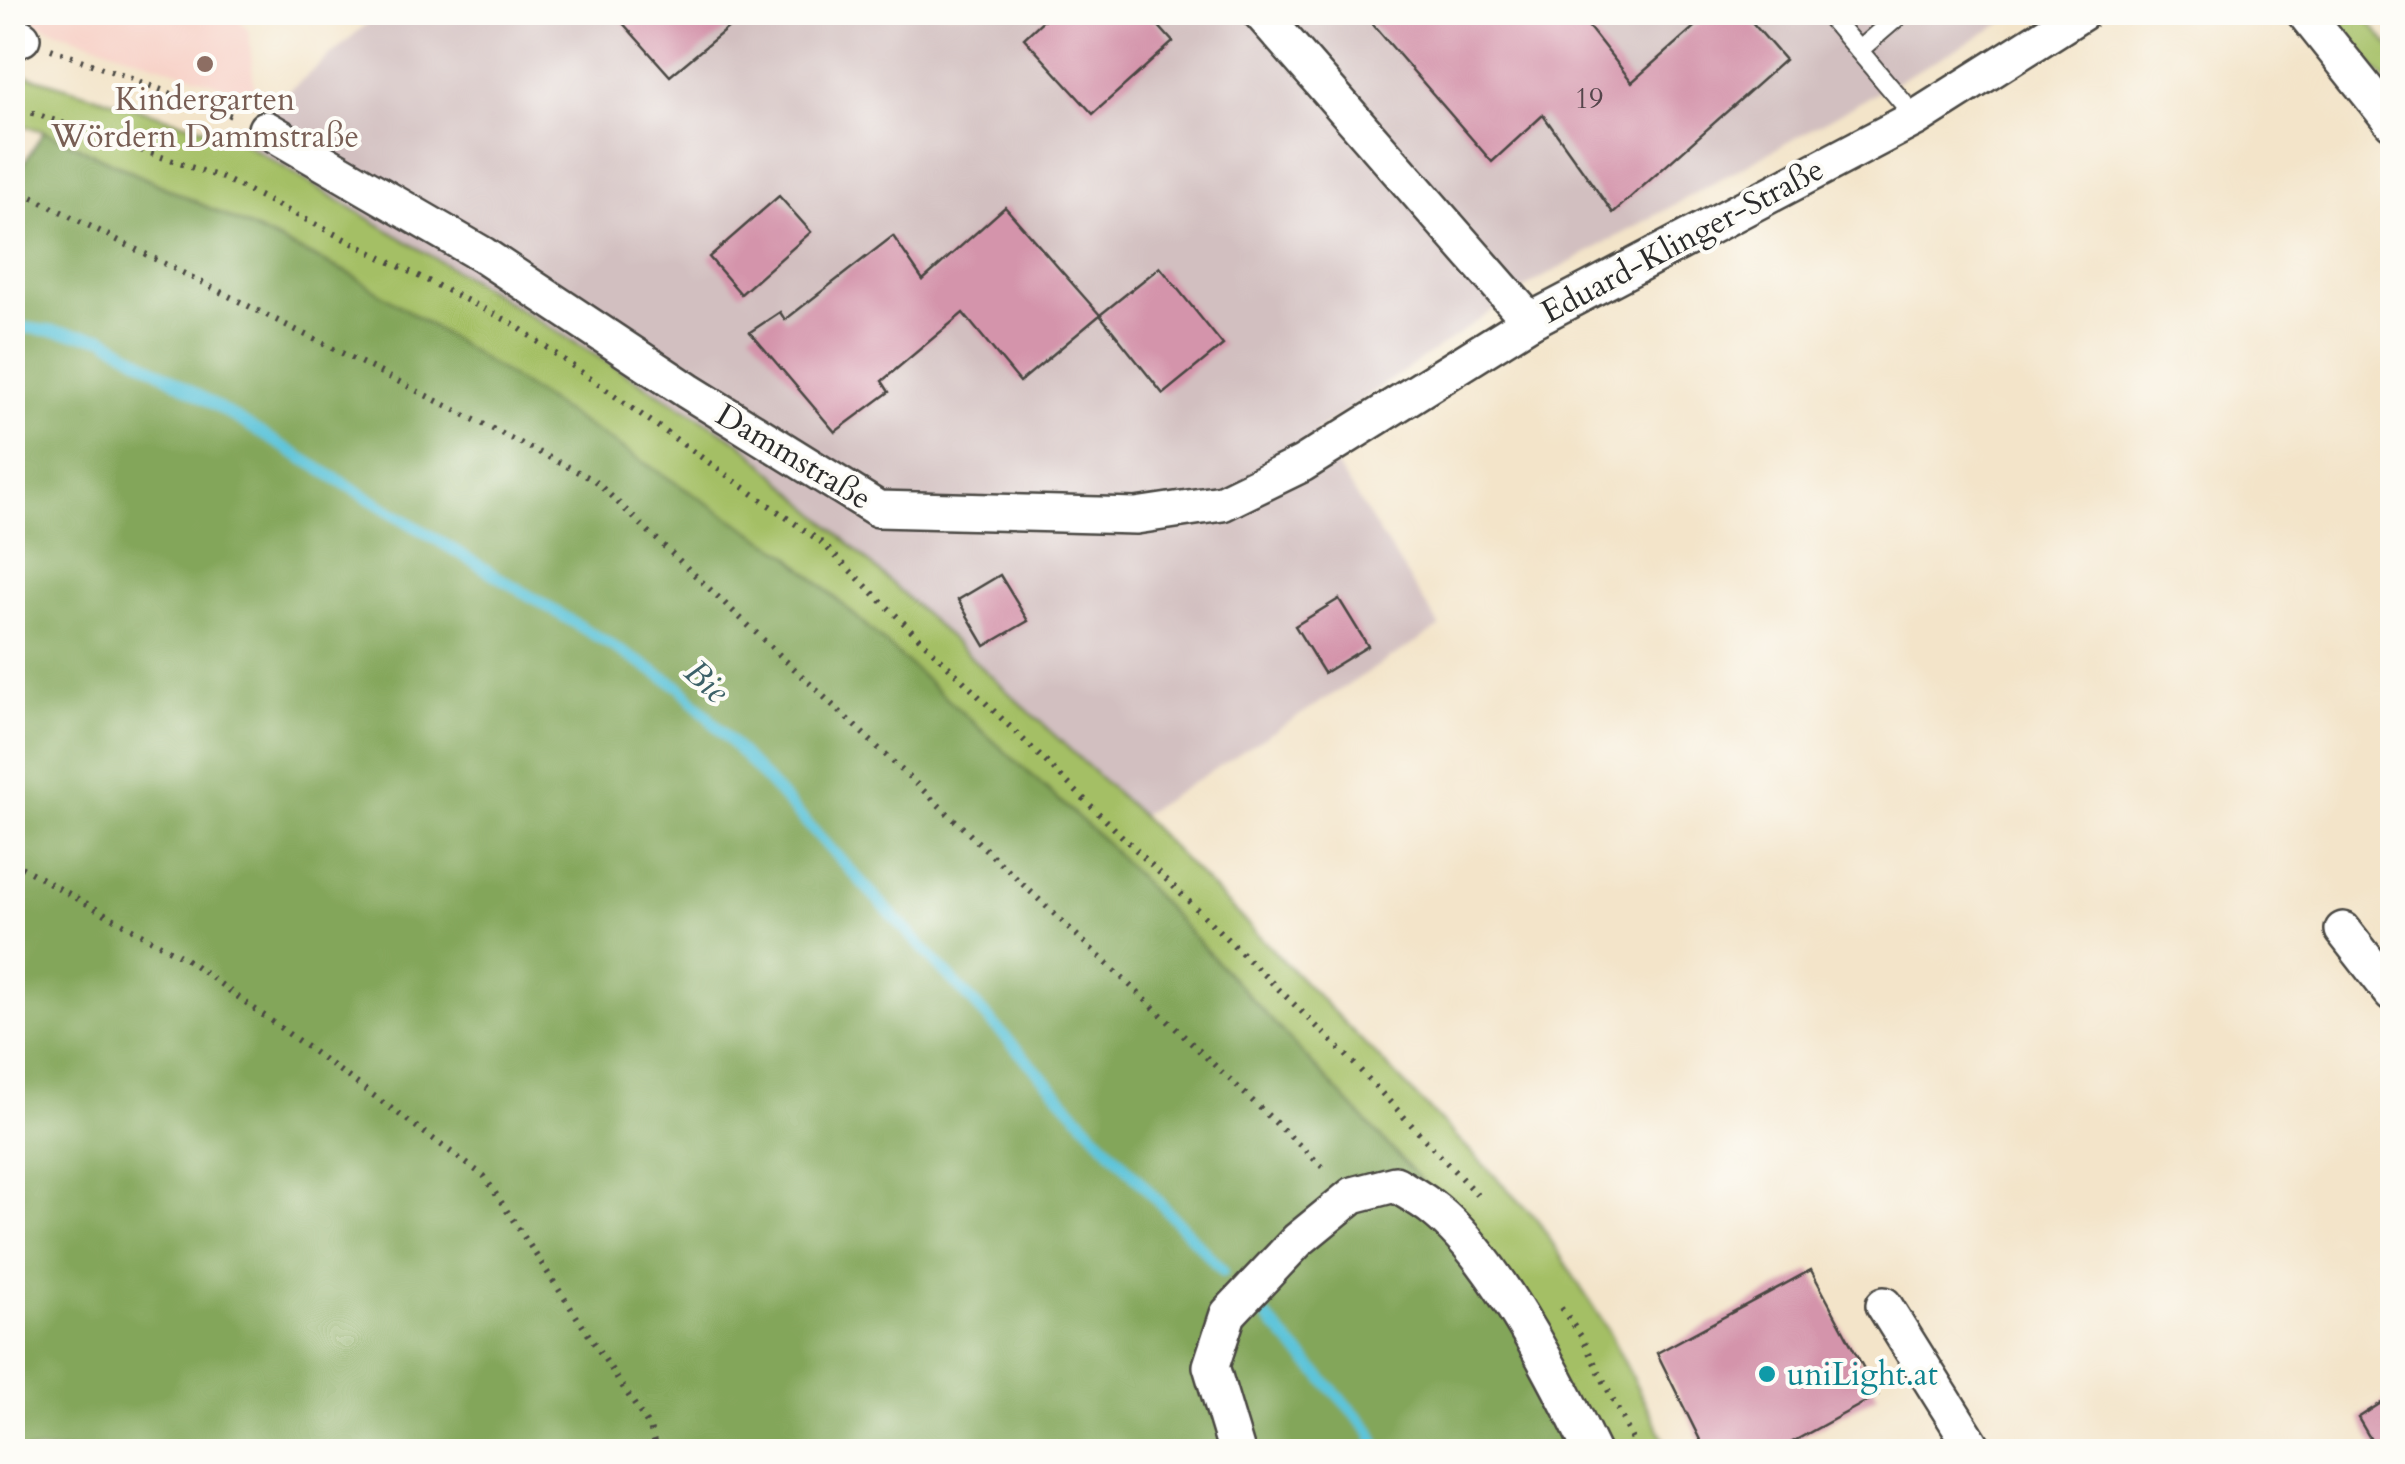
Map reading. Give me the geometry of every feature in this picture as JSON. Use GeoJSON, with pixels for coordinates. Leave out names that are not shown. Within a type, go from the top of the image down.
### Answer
{"type":"FeatureCollection","features":[{"type":"Feature","properties":{"kind":"street","name":"Eduard-Klinger-Straße"},"geometry":{"type":"LineString","coordinates":[[1260,12],[1530,321],[1916,118],[2083,12]]}},
{"type":"Feature","properties":{"kind":"street"},"geometry":{"type":"LineString","coordinates":[[2304,12],[2392,122]]}},
{"type":"Feature","properties":{"kind":"street","name":"Dammstraße"},"geometry":{"type":"LineString","coordinates":[[266,129],[483,255],[688,392],[878,509],[1136,516],[1222,503],[1302,464],[1530,321]]}},
{"type":"Feature","properties":{"kind":"street"},"geometry":{"type":"LineString","coordinates":[[2343,930],[2392,993]]}},
{"type":"Feature","properties":{"kind":"street"},"geometry":{"type":"LineString","coordinates":[[1238,1452],[1211,1366],[1228,1314],[1298,1240],[1353,1196],[1395,1184],[1436,1211],[1490,1272],[1570,1406],[1592,1452]]}},
{"type":"Feature","properties":{"kind":"street"},"geometry":{"type":"LineString","coordinates":[[1884,1306],[1976,1452]]}},
{"type":"Feature","properties":{"kind":"lane"},"geometry":{"type":"LineString","coordinates":[[1826,12],[1916,118]]}},
{"type":"Feature","properties":{"kind":"lane"},"geometry":{"type":"LineString","coordinates":[[1858,50],[1903,12]]}},
{"type":"Feature","properties":{"kind":"path"},"geometry":{"type":"LineString","coordinates":[[17,37],[266,129]]}},
{"type":"Feature","properties":{"kind":"path"},"geometry":{"type":"LineString","coordinates":[[12,106],[223,178],[512,323],[821,542],[1345,1054],[1480,1199]]}},
{"type":"Feature","properties":{"kind":"path"},"geometry":{"type":"LineString","coordinates":[[12,193],[26,194],[594,480],[1353,1196]]}},
{"type":"Feature","properties":{"kind":"path"},"geometry":{"type":"LineString","coordinates":[[12,862],[186,959],[484,1176],[650,1428],[657,1452]]}},
{"type":"Feature","properties":{"kind":"path"},"geometry":{"type":"LineString","coordinates":[[1559,1305],[1582,1336],[1639,1452]]}},
{"type":"Feature","properties":{"kind":"shaded area","name":"Kindergarten Wördern Dammstraße"},"geometry":{"type":"Polygon","coordinates":[[[13,12],[234,13],[249,32],[255,97],[13,16],[13,12]]]}},
{"type":"Feature","properties":{"kind":"shaded area"},"geometry":{"type":"Polygon","coordinates":[[[379,13],[2021,13],[1533,283],[1315,432],[1440,627],[1140,816],[741,444],[235,138],[379,13]]]}},
{"type":"Feature","properties":{"kind":"green space"},"geometry":{"type":"Polygon","coordinates":[[[2327,13],[2361,13],[2392,49],[2392,88],[2327,13]]]}},
{"type":"Feature","properties":{"kind":"green space"},"geometry":{"type":"Polygon","coordinates":[[[12,71],[235,138],[741,443],[1140,815],[1537,1219],[1606,1327],[1670,1451],[1594,1451],[1500,1266],[1103,840],[353,275],[44,131],[13,123],[12,71]]]}},
{"type":"Feature","properties":{"kind":"green space"},"geometry":{"type":"Polygon","coordinates":[[[44,131],[352,275],[788,555],[1103,840],[1501,1266],[1594,1451],[13,1451],[12,183],[44,131]]]}},
{"type":"Feature","properties":{"kind":"building"},"geometry":{"type":"Polygon","coordinates":[[[613,12],[747,12],[670,76],[613,12]]]}},
{"type":"Feature","properties":{"kind":"building"},"geometry":{"type":"Polygon","coordinates":[[[1052,12],[1146,12],[1173,42],[1093,114],[1024,38],[1052,12]]]}},
{"type":"Feature","properties":{"kind":"building"},"geometry":{"type":"Polygon","coordinates":[[[1362,12],[1577,12],[1632,82],[1711,12],[1743,12],[1785,60],[1613,213],[1543,115],[1492,162],[1362,12]]]}},
{"type":"Feature","properties":{"kind":"building"},"geometry":{"type":"Polygon","coordinates":[[[779,196],[811,232],[741,294],[709,257],[779,196]]]}},
{"type":"Feature","properties":{"kind":"building"},"geometry":{"type":"Polygon","coordinates":[[[1005,207],[1100,315],[1020,382],[963,313],[882,381],[889,392],[835,432],[750,332],[780,312],[785,320],[893,236],[923,280],[1005,207]]]}},
{"type":"Feature","properties":{"kind":"building"},"geometry":{"type":"Polygon","coordinates":[[[1160,267],[1223,345],[1163,394],[1100,315],[1160,267]]]}},
{"type":"Feature","properties":{"kind":"building"},"geometry":{"type":"Polygon","coordinates":[[[1000,575],[1028,621],[985,646],[958,600],[1000,575]]]}},
{"type":"Feature","properties":{"kind":"building"},"geometry":{"type":"Polygon","coordinates":[[[1339,599],[1368,646],[1324,673],[1295,626],[1339,599]]]}},
{"type":"Feature","properties":{"kind":"building","name":"uniLight.at"},"geometry":{"type":"Polygon","coordinates":[[[1811,1270],[1878,1395],[1774,1452],[1706,1452],[1657,1353],[1811,1270]]]}},
{"type":"Feature","properties":{"kind":"building"},"geometry":{"type":"Polygon","coordinates":[[[2392,1396],[2392,1452],[2378,1452],[2358,1418],[2392,1396]]]}},
{"type":"Feature","properties":{"kind":"waterway","name":"Bie"},"geometry":{"type":"LineString","coordinates":[[12,326],[104,338],[680,687],[1223,1271]]}},
{"type":"Feature","properties":{"kind":"waterway"},"geometry":{"type":"LineString","coordinates":[[1268,1319],[1370,1430],[1379,1452]]}},
{"type":"Feature","properties":{"kind":"railway"},"geometry":{"type":"LineString","coordinates":[[2379,12],[2392,28]]}},
{"type":"Feature","properties":{"kind":"place","name":"Kindergarten Wördern Dammstraße"},"geometry":{"type":"Point","coordinates":[205,64]}},
{"type":"Feature","properties":{"kind":"place","name":"uniLight.at"},"geometry":{"type":"Point","coordinates":[1767,1374]}}]}
